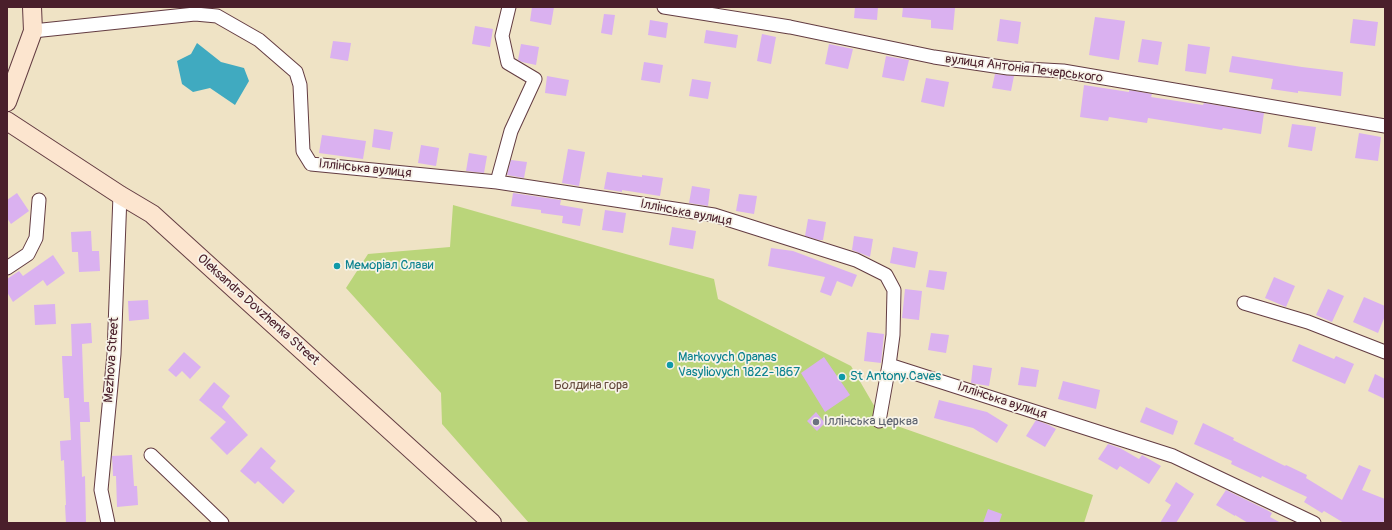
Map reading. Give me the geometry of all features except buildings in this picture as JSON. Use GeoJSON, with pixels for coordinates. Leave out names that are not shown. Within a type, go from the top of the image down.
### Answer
{"type":"FeatureCollection","features":[{"type":"Feature","properties":{"kind":"main road"},"geometry":{"type":"LineString","coordinates":[[7,102],[33,31],[32,7]]}},
{"type":"Feature","properties":{"kind":"main road","name":"Oleksandra Dovzhenka Street"},"geometry":{"type":"LineString","coordinates":[[7,121],[120,195],[152,214],[492,523]]}},
{"type":"Feature","properties":{"kind":"street"},"geometry":{"type":"LineString","coordinates":[[497,182],[511,131],[535,79],[508,63],[502,36],[509,7]]}},
{"type":"Feature","properties":{"kind":"street","name":"вулиця Антонія Печерського"},"geometry":{"type":"LineString","coordinates":[[664,7],[790,27],[934,58],[1008,68],[1063,71],[1385,126]]}},
{"type":"Feature","properties":{"kind":"street","name":"Іллінська вулиця"},"geometry":{"type":"LineString","coordinates":[[33,31],[195,14],[217,16],[259,40],[296,72],[300,85],[303,151],[311,164],[497,182],[714,215],[856,260],[886,275],[894,290],[893,335],[889,365],[1173,456],[1314,523]]}},
{"type":"Feature","properties":{"kind":"street","name":"Mezhova Street"},"geometry":{"type":"LineString","coordinates":[[108,523],[101,490],[114,354],[120,195]]}},
{"type":"Feature","properties":{"kind":"street"},"geometry":{"type":"LineString","coordinates":[[7,268],[28,254],[36,238],[39,200]]}},
{"type":"Feature","properties":{"kind":"street"},"geometry":{"type":"LineString","coordinates":[[1244,303],[1308,322],[1385,352]]}},
{"type":"Feature","properties":{"kind":"street"},"geometry":{"type":"LineString","coordinates":[[879,421],[889,365]]}},
{"type":"Feature","properties":{"kind":"street"},"geometry":{"type":"LineString","coordinates":[[151,455],[222,523]]}},
{"type":"Feature","properties":{"kind":"green space","name":"Болдина гора"},"geometry":{"type":"Polygon","coordinates":[[[453,205],[714,279],[718,299],[851,366],[883,421],[1093,495],[1084,523],[529,523],[442,424],[441,393],[346,288],[368,254],[450,247],[453,205]]]}},
{"type":"Feature","properties":{"kind":"water"},"geometry":{"type":"Polygon","coordinates":[[[197,43],[221,62],[244,68],[249,81],[235,105],[210,88],[193,92],[182,84],[177,61],[191,54],[197,43]]]}},
{"type":"Feature","properties":{"kind":"place","name":"Меморіал Слави"},"geometry":{"type":"Point","coordinates":[337,266]}},
{"type":"Feature","properties":{"kind":"place","name":"Markovych Opanas Vasyliovych 1822-1867"},"geometry":{"type":"Point","coordinates":[670,365]}},
{"type":"Feature","properties":{"kind":"place","name":"St Antony Caves"},"geometry":{"type":"Point","coordinates":[842,377]}},
{"type":"Feature","properties":{"kind":"place","name":"Іллінська церква"},"geometry":{"type":"Point","coordinates":[816,422]}}]}
